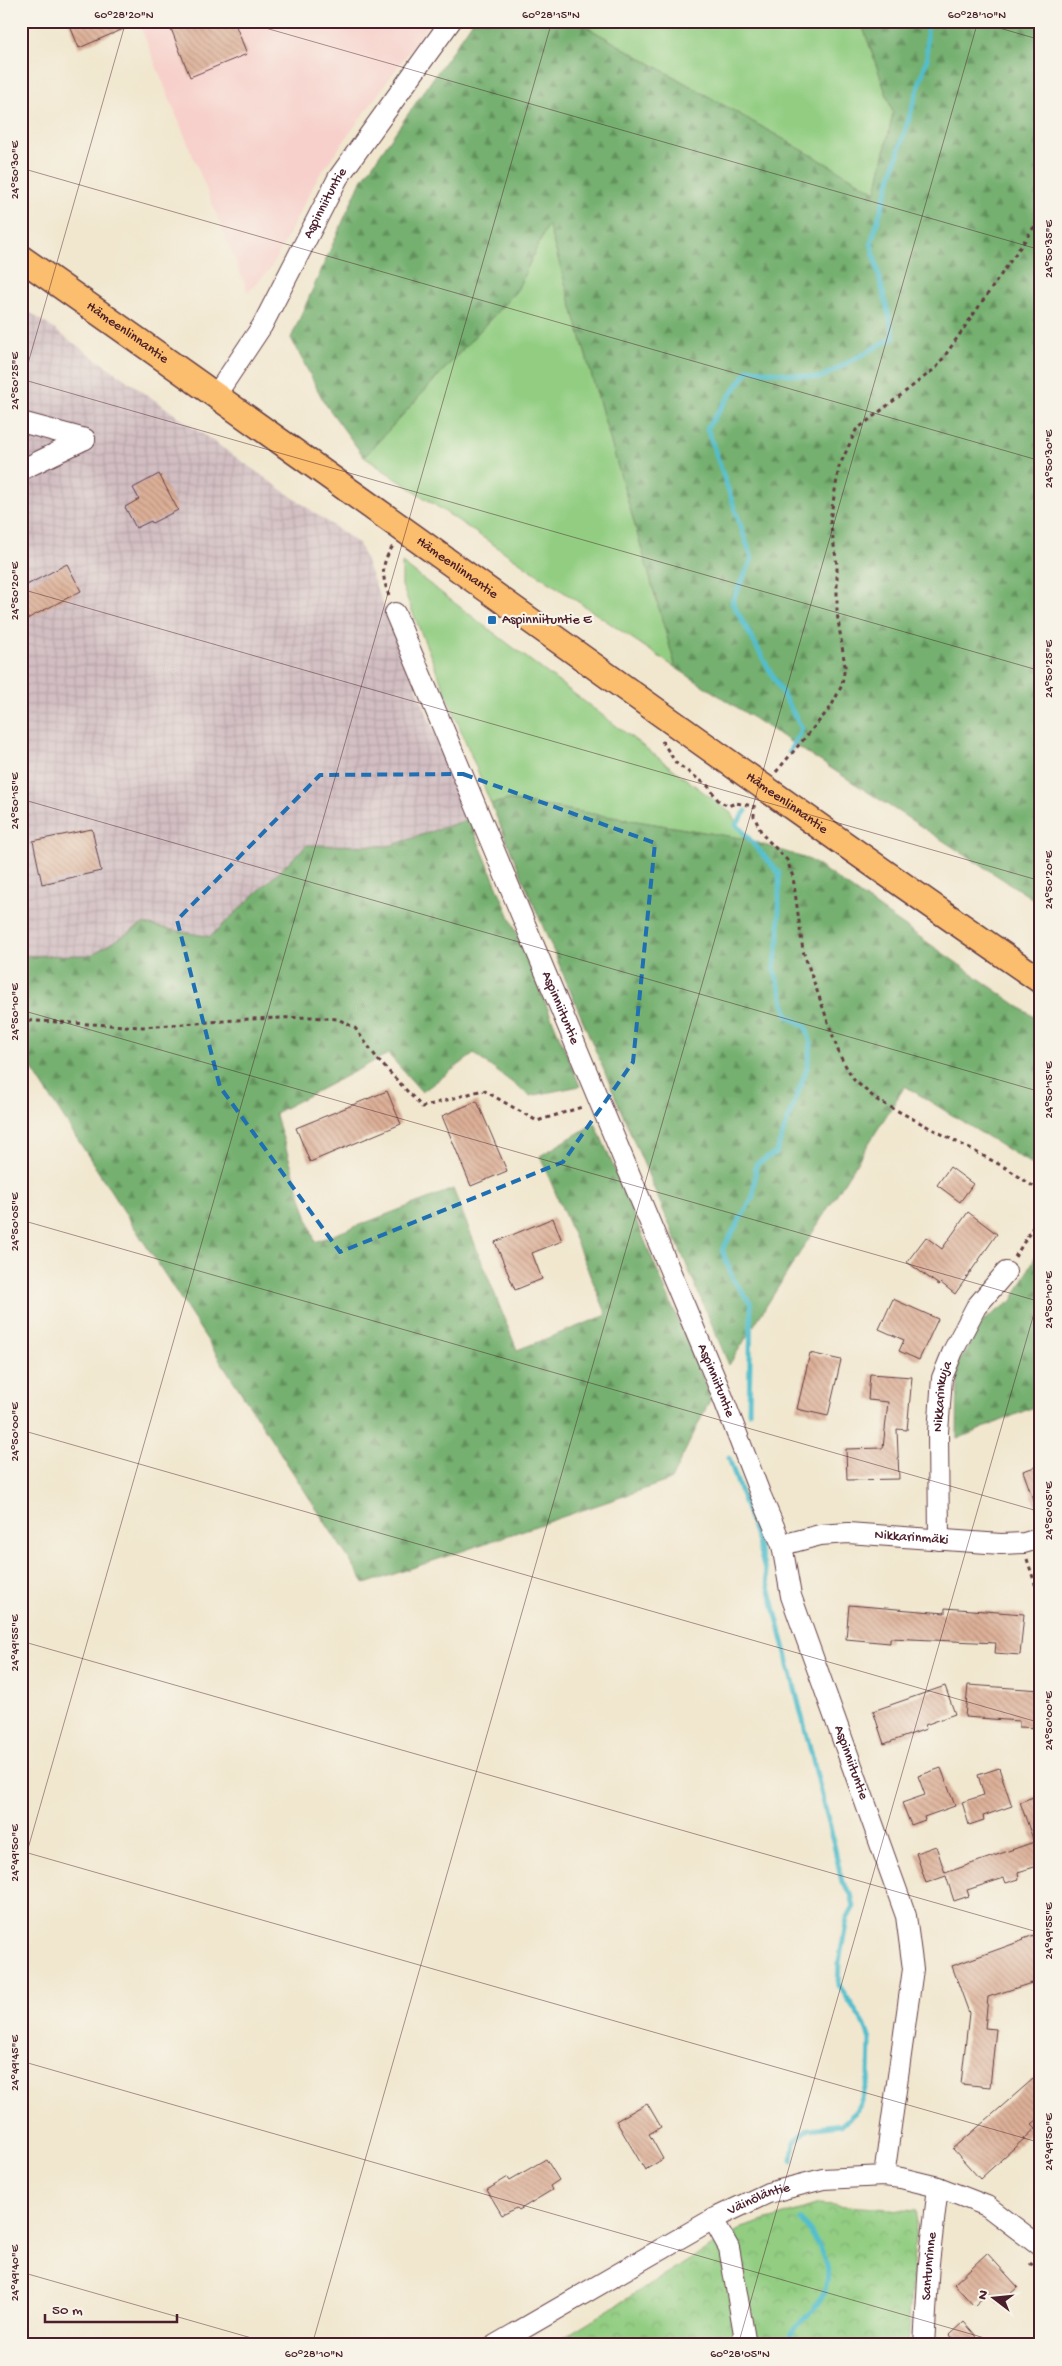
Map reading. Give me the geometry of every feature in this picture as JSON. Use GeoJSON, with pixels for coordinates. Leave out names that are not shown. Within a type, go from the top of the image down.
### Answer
{"type":"FeatureCollection","features":[{"type":"Feature","properties":{"kind":"main road","name":"Hämeenlinnantie"},"geometry":{"type":"LineString","coordinates":[[21,258],[216,395],[614,682],[1041,981]]}},
{"type":"Feature","properties":{"kind":"street","name":"Aspinniituntie"},"geometry":{"type":"LineString","coordinates":[[216,395],[262,326],[338,178],[451,21]]}},
{"type":"Feature","properties":{"kind":"street"},"geometry":{"type":"LineString","coordinates":[[21,422],[85,439],[21,470]]}},
{"type":"Feature","properties":{"kind":"street","name":"Aspinniituntie"},"geometry":{"type":"LineString","coordinates":[[396,613],[720,1390],[782,1545],[791,1596],[906,1916],[913,1969],[884,2176]]}},
{"type":"Feature","properties":{"kind":"street","name":"Nikkarinkuja"},"geometry":{"type":"LineString","coordinates":[[939,1540],[938,1432],[942,1378],[960,1336],[976,1307],[1006,1272]]}},
{"type":"Feature","properties":{"kind":"street","name":"Nikkarinmäki"},"geometry":{"type":"LineString","coordinates":[[782,1545],[820,1535],[848,1533],[1001,1544],[1024,1543],[1041,1538]]}},
{"type":"Feature","properties":{"kind":"street","name":"Väinöläntie"},"geometry":{"type":"LineString","coordinates":[[495,2345],[713,2219],[768,2193],[823,2179],[884,2176],[938,2187],[987,2206],[1034,2253]]}},
{"type":"Feature","properties":{"kind":"street","name":"Santunrinne"},"geometry":{"type":"LineString","coordinates":[[924,2345],[929,2263],[938,2187]]}},
{"type":"Feature","properties":{"kind":"street"},"geometry":{"type":"LineString","coordinates":[[713,2219],[729,2248],[746,2345]]}},
{"type":"Feature","properties":{"kind":"path"},"geometry":{"type":"LineString","coordinates":[[774,775],[791,752],[832,707],[842,685],[845,666],[837,613],[837,565],[830,520],[839,467],[856,430],[937,367],[1041,216]]}},
{"type":"Feature","properties":{"kind":"path"},"geometry":{"type":"LineString","coordinates":[[395,544],[386,556],[383,577],[396,613]]}},
{"type":"Feature","properties":{"kind":"path"},"geometry":{"type":"LineString","coordinates":[[753,806],[754,816],[762,834],[787,860],[794,877],[803,951],[840,1056],[854,1080],[877,1100],[1008,1169],[1034,1187],[1041,1198]]}},
{"type":"Feature","properties":{"kind":"path"},"geometry":{"type":"LineString","coordinates":[[21,1020],[143,1027],[250,1019],[311,1017],[338,1019],[355,1028],[379,1061],[422,1108],[483,1090],[537,1121],[600,1101]]}},
{"type":"Feature","properties":{"kind":"path"},"geometry":{"type":"LineString","coordinates":[[1006,1272],[1041,1214]]}},
{"type":"Feature","properties":{"kind":"path"},"geometry":{"type":"LineString","coordinates":[[1025,1554],[1041,1602]]}},
{"type":"Feature","properties":{"kind":"path"},"geometry":{"type":"LineString","coordinates":[[1034,2253],[1041,2273]]}},
{"type":"Feature","properties":{"kind":"highlighted area"},"geometry":{"type":"Polygon","coordinates":[[[463,774],[655,843],[633,1062],[563,1162],[340,1252],[220,1087],[177,920],[320,775],[463,774]]]}},
{"type":"Feature","properties":{"kind":"shaded area"},"geometry":{"type":"Polygon","coordinates":[[[138,21],[431,21],[318,177],[271,268],[248,292],[138,21]]]}},
{"type":"Feature","properties":{"kind":"shaded area"},"geometry":{"type":"Polygon","coordinates":[[[21,306],[359,544],[469,819],[389,846],[307,845],[210,937],[143,924],[91,955],[21,956],[21,306]]]}},
{"type":"Feature","properties":{"kind":"green space"},"geometry":{"type":"Polygon","coordinates":[[[473,21],[576,21],[876,192],[893,113],[861,21],[1041,21],[1041,904],[676,668],[548,224],[517,290],[364,457],[324,402],[291,338],[360,183],[473,21]]]}},
{"type":"Feature","properties":{"kind":"green space"},"geometry":{"type":"Polygon","coordinates":[[[576,21],[861,21],[893,113],[876,192],[576,21]]]}},
{"type":"Feature","properties":{"kind":"green space"},"geometry":{"type":"Polygon","coordinates":[[[548,223],[676,668],[364,457],[517,290],[548,223]]]}},
{"type":"Feature","properties":{"kind":"green space"},"geometry":{"type":"Polygon","coordinates":[[[402,563],[731,813],[746,839],[508,800],[491,804],[402,586],[402,563]]]}},
{"type":"Feature","properties":{"kind":"green space"},"geometry":{"type":"Polygon","coordinates":[[[508,800],[746,839],[810,860],[1041,1022],[1041,1170],[905,1086],[729,1365],[491,804],[508,800]]]}},
{"type":"Feature","properties":{"kind":"green space"},"geometry":{"type":"Polygon","coordinates":[[[469,819],[580,1086],[530,1096],[474,1054],[422,1092],[388,1054],[275,1113],[315,1242],[453,1189],[517,1350],[607,1315],[540,1156],[595,1123],[711,1398],[671,1480],[365,1584],[21,1052],[21,956],[91,955],[143,924],[210,937],[307,845],[389,846],[469,819]]]}},
{"type":"Feature","properties":{"kind":"green space"},"geometry":{"type":"Polygon","coordinates":[[[1041,1246],[1041,1404],[957,1439],[958,1364],[984,1320],[1012,1301],[1041,1246]]]}},
{"type":"Feature","properties":{"kind":"green space"},"geometry":{"type":"Polygon","coordinates":[[[819,2204],[917,2211],[907,2345],[551,2345],[742,2228],[819,2204]]]}},
{"type":"Feature","properties":{"kind":"building"},"geometry":{"type":"Polygon","coordinates":[[[68,21],[142,21],[79,48],[68,21]]]}},
{"type":"Feature","properties":{"kind":"building"},"geometry":{"type":"Polygon","coordinates":[[[168,21],[234,21],[247,54],[190,77],[168,21]]]}},
{"type":"Feature","properties":{"kind":"building"},"geometry":{"type":"Polygon","coordinates":[[[159,474],[178,510],[152,523],[151,521],[136,528],[125,507],[139,499],[133,488],[159,474]]]}},
{"type":"Feature","properties":{"kind":"building"},"geometry":{"type":"Polygon","coordinates":[[[67,564],[81,591],[21,622],[21,588],[67,564]]]}},
{"type":"Feature","properties":{"kind":"building"},"geometry":{"type":"Polygon","coordinates":[[[92,829],[101,871],[42,884],[33,841],[92,829]]]}},
{"type":"Feature","properties":{"kind":"building"},"geometry":{"type":"Polygon","coordinates":[[[387,1091],[401,1124],[310,1162],[296,1128],[387,1091]]]}},
{"type":"Feature","properties":{"kind":"building"},"geometry":{"type":"Polygon","coordinates":[[[477,1101],[507,1171],[471,1186],[442,1116],[477,1101]]]}},
{"type":"Feature","properties":{"kind":"building"},"geometry":{"type":"Polygon","coordinates":[[[950,1167],[973,1184],[960,1202],[937,1185],[950,1167]]]}},
{"type":"Feature","properties":{"kind":"building"},"geometry":{"type":"Polygon","coordinates":[[[968,1212],[997,1234],[955,1294],[907,1262],[926,1237],[942,1249],[968,1212]]]}},
{"type":"Feature","properties":{"kind":"building"},"geometry":{"type":"Polygon","coordinates":[[[553,1218],[562,1241],[532,1253],[542,1279],[515,1290],[495,1242],[553,1218]]]}},
{"type":"Feature","properties":{"kind":"building"},"geometry":{"type":"Polygon","coordinates":[[[893,1299],[938,1319],[919,1360],[899,1351],[904,1340],[879,1329],[893,1299]]]}},
{"type":"Feature","properties":{"kind":"building"},"geometry":{"type":"Polygon","coordinates":[[[810,1353],[841,1360],[828,1416],[797,1409],[810,1353]]]}},
{"type":"Feature","properties":{"kind":"building"},"geometry":{"type":"Polygon","coordinates":[[[870,1374],[912,1377],[907,1430],[897,1429],[899,1479],[847,1480],[846,1449],[883,1448],[888,1402],[868,1400],[870,1374]]]}},
{"type":"Feature","properties":{"kind":"building"},"geometry":{"type":"Polygon","coordinates":[[[1041,1465],[1041,1516],[1039,1516],[1023,1471],[1041,1465]]]}},
{"type":"Feature","properties":{"kind":"building"},"geometry":{"type":"Polygon","coordinates":[[[849,1605],[945,1613],[945,1608],[1024,1614],[1020,1655],[995,1653],[996,1643],[890,1638],[890,1643],[846,1639],[849,1605]]]}},
{"type":"Feature","properties":{"kind":"building"},"geometry":{"type":"Polygon","coordinates":[[[968,1685],[1041,1690],[1041,1728],[1019,1727],[1019,1721],[965,1717],[968,1685]]]}},
{"type":"Feature","properties":{"kind":"building"},"geometry":{"type":"Polygon","coordinates":[[[945,1686],[955,1714],[925,1725],[926,1729],[884,1744],[873,1711],[945,1686]]]}},
{"type":"Feature","properties":{"kind":"building"},"geometry":{"type":"Polygon","coordinates":[[[941,1768],[955,1806],[924,1817],[925,1820],[911,1825],[902,1803],[925,1795],[918,1776],[941,1768]]]}},
{"type":"Feature","properties":{"kind":"building"},"geometry":{"type":"Polygon","coordinates":[[[999,1768],[1012,1806],[983,1816],[984,1820],[969,1825],[962,1802],[984,1795],[978,1775],[999,1768]]]}},
{"type":"Feature","properties":{"kind":"building"},"geometry":{"type":"Polygon","coordinates":[[[1041,1794],[1041,1865],[1018,1872],[1019,1879],[1006,1883],[1004,1878],[967,1890],[969,1896],[954,1901],[946,1876],[926,1883],[916,1853],[936,1846],[945,1873],[1034,1842],[1020,1802],[1041,1794]]]}},
{"type":"Feature","properties":{"kind":"building"},"geometry":{"type":"Polygon","coordinates":[[[1037,1934],[1041,1944],[1041,1980],[988,1997],[985,2028],[996,2029],[990,2087],[961,2084],[969,2013],[952,1966],[1037,1934]]]}},
{"type":"Feature","properties":{"kind":"building"},"geometry":{"type":"Polygon","coordinates":[[[1041,2072],[1041,2117],[1032,2124],[1036,2128],[980,2179],[953,2149],[1041,2072]]]}},
{"type":"Feature","properties":{"kind":"building"},"geometry":{"type":"Polygon","coordinates":[[[647,2103],[661,2127],[649,2134],[663,2159],[645,2170],[616,2121],[647,2103]]]}},
{"type":"Feature","properties":{"kind":"building"},"geometry":{"type":"Polygon","coordinates":[[[546,2159],[559,2180],[550,2186],[552,2190],[519,2210],[517,2208],[502,2215],[487,2190],[508,2177],[510,2180],[546,2159]]]}},
{"type":"Feature","properties":{"kind":"building"},"geometry":{"type":"Polygon","coordinates":[[[987,2253],[1018,2287],[999,2304],[988,2293],[974,2306],[954,2284],[987,2253]]]}},
{"type":"Feature","properties":{"kind":"building"},"geometry":{"type":"Polygon","coordinates":[[[964,2322],[984,2345],[958,2345],[950,2335],[964,2322]]]}},
{"type":"Feature","properties":{"kind":"waterway"},"geometry":{"type":"LineString","coordinates":[[789,752],[802,729],[732,602],[752,559],[707,428],[749,369],[820,378],[894,337],[871,243],[927,59],[927,21]]}},
{"type":"Feature","properties":{"kind":"waterway"},"geometry":{"type":"LineString","coordinates":[[746,811],[736,824],[779,873],[779,937],[774,969],[788,1016],[806,1027],[811,1044],[807,1068],[776,1153],[756,1164],[753,1197],[722,1250],[733,1279],[751,1304],[749,1412]]}},
{"type":"Feature","properties":{"kind":"waterway"},"geometry":{"type":"LineString","coordinates":[[729,1458],[758,1543],[831,1831],[842,1882],[851,1894],[854,1906],[847,1919],[839,1962],[838,1984],[864,2023],[870,2040],[869,2076],[858,2110],[841,2125],[809,2129],[794,2142],[792,2161]]}},
{"type":"Feature","properties":{"kind":"waterway"},"geometry":{"type":"LineString","coordinates":[[791,2345],[794,2329],[808,2316],[821,2298],[828,2274],[823,2252],[800,2219]]}},
{"type":"Feature","properties":{"kind":"place","name":"Aspinniituntie E"},"geometry":{"type":"Point","coordinates":[492,620]}}]}
